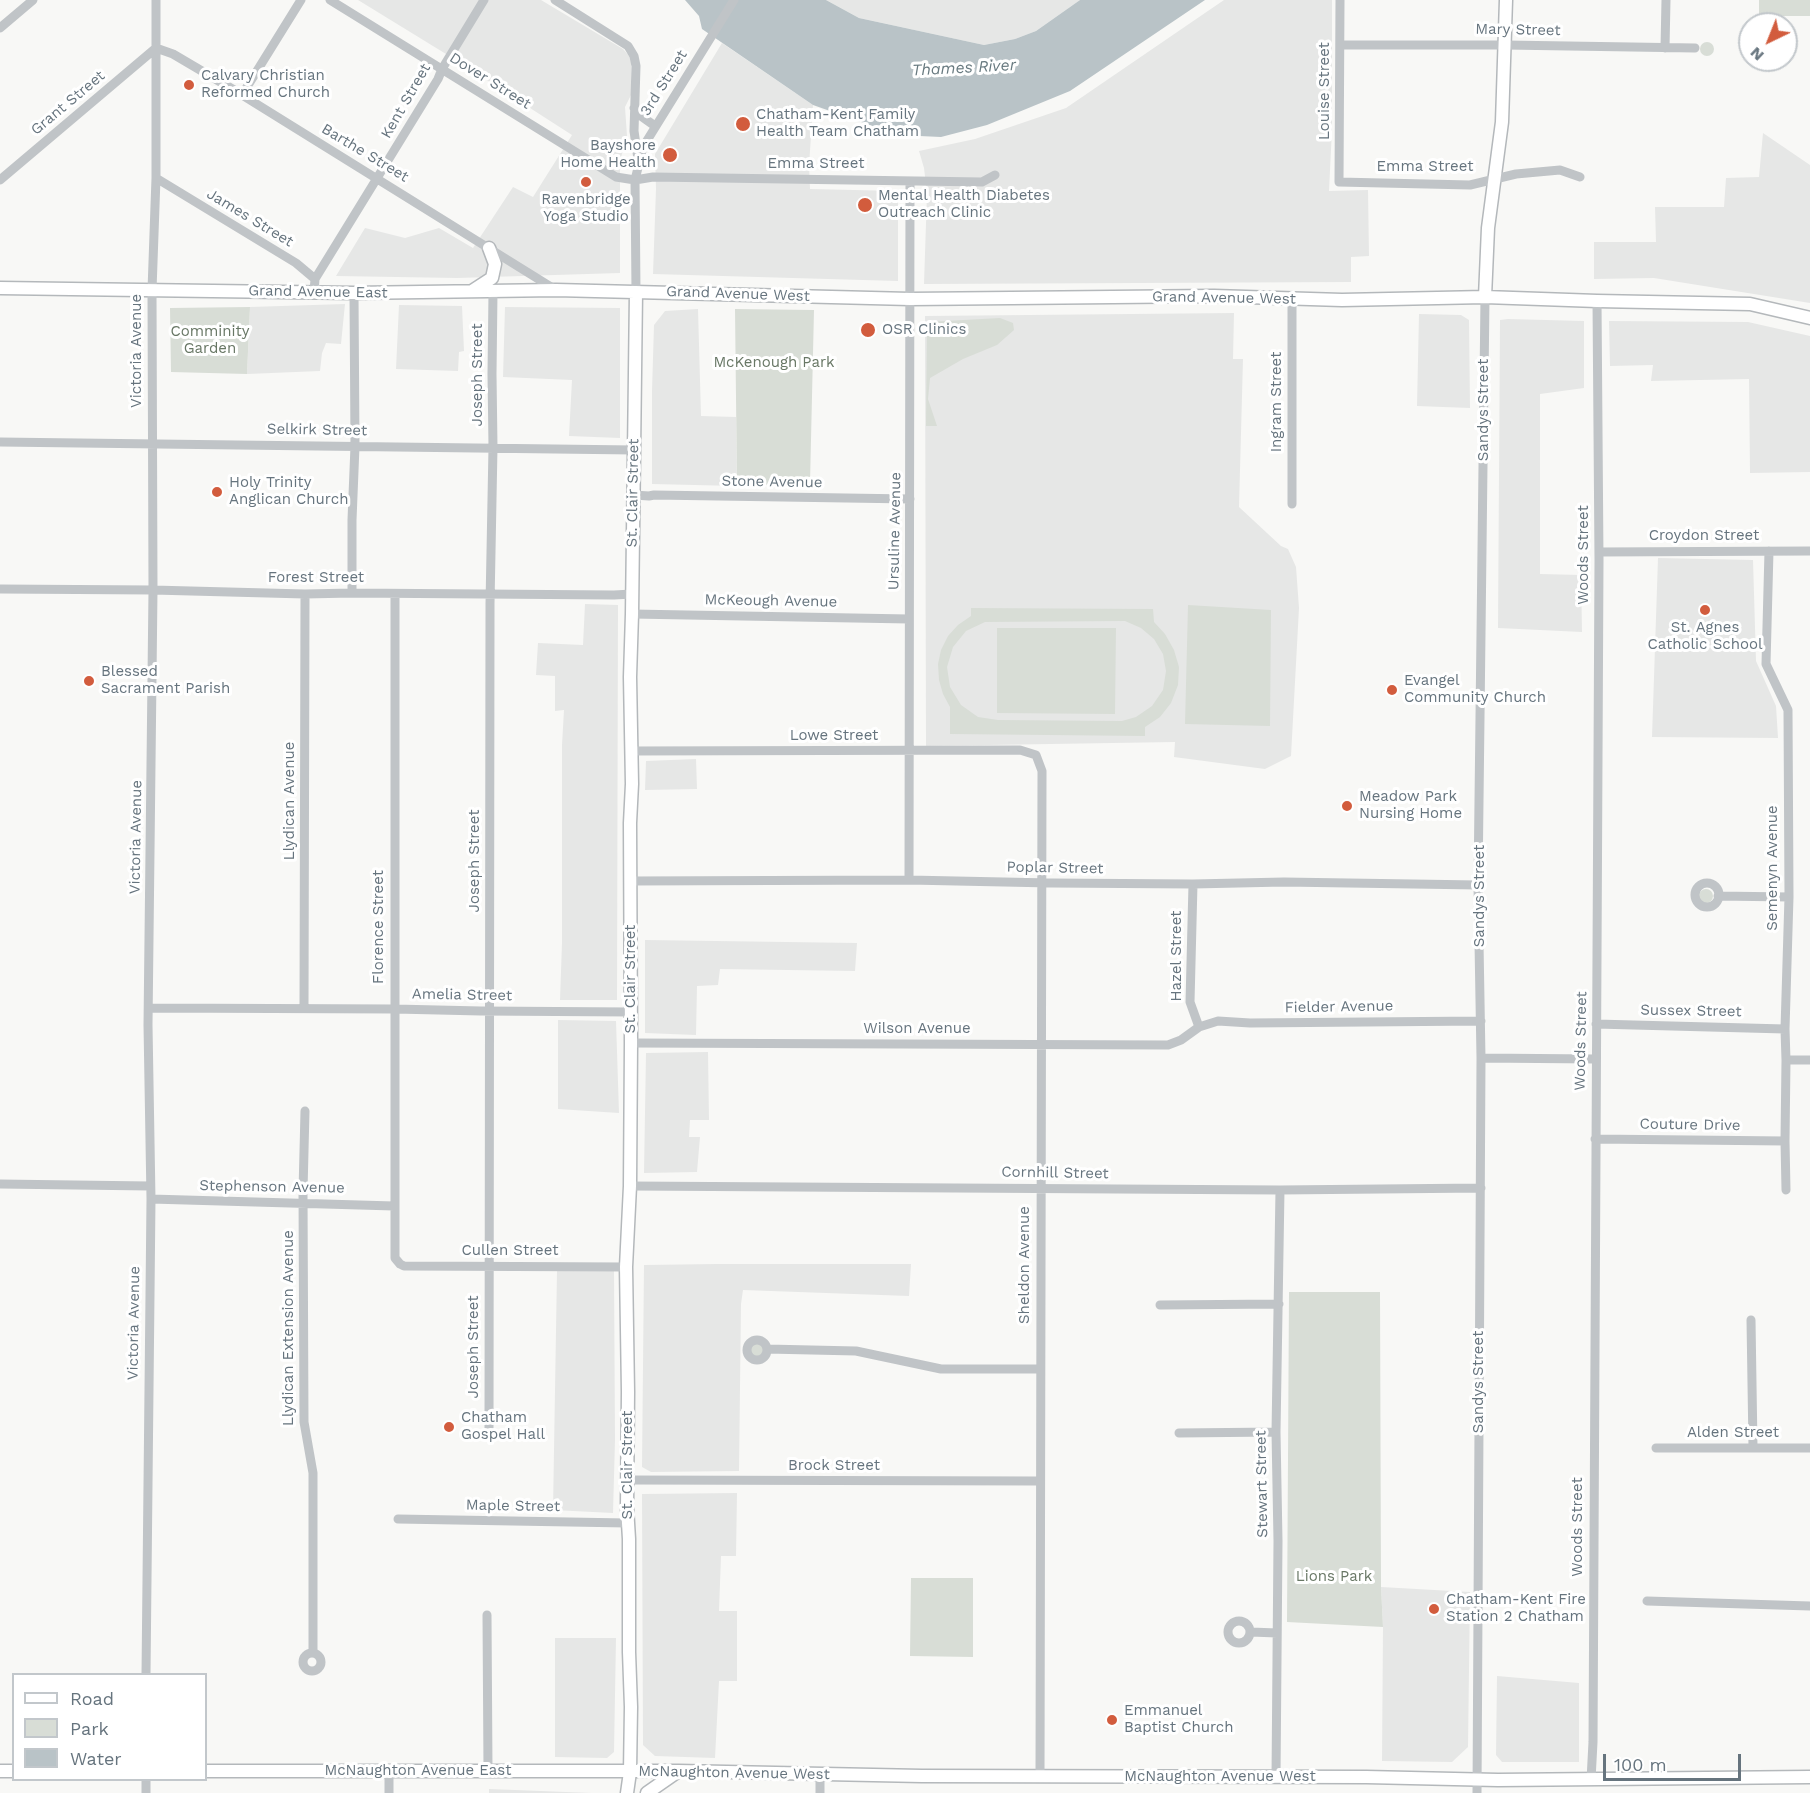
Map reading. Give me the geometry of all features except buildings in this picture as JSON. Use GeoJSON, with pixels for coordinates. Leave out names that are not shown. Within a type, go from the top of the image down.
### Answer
{"type":"FeatureCollection","features":[{"type":"Feature","properties":{"kind":"main road","name":"Sandys Street"},"geometry":{"type":"LineString","coordinates":[[1485,297],[1488,228],[1502,122],[1506,0]]}},
{"type":"Feature","properties":{"kind":"main road"},"geometry":{"type":"LineString","coordinates":[[471,292],[492,278],[495,264],[489,248]]}},
{"type":"Feature","properties":{"kind":"main road","name":"Grand Avenue East"},"geometry":{"type":"LineString","coordinates":[[0,288],[152,290],[315,285],[354,293],[556,290],[636,292]]}},
{"type":"Feature","properties":{"kind":"main road","name":"Grand Avenue West"},"geometry":{"type":"LineString","coordinates":[[636,292],[910,299],[1214,296],[1342,300],[1485,297],[1597,302],[1750,304],[1810,318]]}},
{"type":"Feature","properties":{"kind":"main road","name":"St. Clair Street"},"geometry":{"type":"LineString","coordinates":[[627,1793],[630,1772],[631,1707],[628,1652],[626,1267],[630,1186],[630,677],[636,292]]}},
{"type":"Feature","properties":{"kind":"main road","name":"McNaughton Avenue East"},"geometry":{"type":"LineString","coordinates":[[207,1771],[630,1772]]}},
{"type":"Feature","properties":{"kind":"main road","name":"McNaughton Avenue West"},"geometry":{"type":"LineString","coordinates":[[630,1772],[1591,1780],[1810,1777]]}},
{"type":"Feature","properties":{"kind":"main road"},"geometry":{"type":"LineString","coordinates":[[647,1793],[678,1772]]}},
{"type":"Feature","properties":{"kind":"street"},"geometry":{"type":"LineString","coordinates":[[0,28],[33,0]]}},
{"type":"Feature","properties":{"kind":"street","name":"Victoria Avenue"},"geometry":{"type":"LineString","coordinates":[[146,1673],[151,1199],[149,1008],[153,590],[152,290],[156,178],[156,0]]}},
{"type":"Feature","properties":{"kind":"street"},"geometry":{"type":"LineString","coordinates":[[242,95],[301,0]]}},
{"type":"Feature","properties":{"kind":"street","name":"Dover Street"},"geometry":{"type":"LineString","coordinates":[[330,0],[616,177],[635,180]]}},
{"type":"Feature","properties":{"kind":"street","name":"Kent Street"},"geometry":{"type":"LineString","coordinates":[[315,285],[484,0]]}},
{"type":"Feature","properties":{"kind":"street"},"geometry":{"type":"LineString","coordinates":[[555,0],[628,46],[634,56],[636,66],[634,131],[638,164]]}},
{"type":"Feature","properties":{"kind":"street","name":"3rd Street"},"geometry":{"type":"LineString","coordinates":[[638,164],[643,147],[655,126],[734,0]]}},
{"type":"Feature","properties":{"kind":"street","name":"Louise Street"},"geometry":{"type":"LineString","coordinates":[[1339,182],[1340,0]]}},
{"type":"Feature","properties":{"kind":"street"},"geometry":{"type":"LineString","coordinates":[[1665,48],[1666,0]]}},
{"type":"Feature","properties":{"kind":"street","name":"Mary Street"},"geometry":{"type":"LineString","coordinates":[[1340,45],[1695,48]]}},
{"type":"Feature","properties":{"kind":"street","name":"Barthe Street"},"geometry":{"type":"LineString","coordinates":[[156,48],[173,54],[242,95],[556,290]]}},
{"type":"Feature","properties":{"kind":"street","name":"Grant Street"},"geometry":{"type":"LineString","coordinates":[[2,175],[156,48]]}},
{"type":"Feature","properties":{"kind":"street"},"geometry":{"type":"LineString","coordinates":[[634,108],[655,126]]}},
{"type":"Feature","properties":{"kind":"street","name":"St. Clair Street"},"geometry":{"type":"LineString","coordinates":[[636,292],[635,180],[638,164]]}},
{"type":"Feature","properties":{"kind":"street","name":"Emma Street"},"geometry":{"type":"LineString","coordinates":[[1339,182],[1470,185],[1516,174],[1560,170],[1580,177]]}},
{"type":"Feature","properties":{"kind":"street","name":"Emma Street"},"geometry":{"type":"LineString","coordinates":[[635,180],[653,177],[982,182],[996,175]]}},
{"type":"Feature","properties":{"kind":"street","name":"James Street"},"geometry":{"type":"LineString","coordinates":[[156,178],[296,263],[315,285]]}},
{"type":"Feature","properties":{"kind":"street","name":"Ursuline Avenue"},"geometry":{"type":"LineString","coordinates":[[909,880],[910,181]]}},
{"type":"Feature","properties":{"kind":"street","name":"Joseph Street"},"geometry":{"type":"LineString","coordinates":[[489,1430],[493,292]]}},
{"type":"Feature","properties":{"kind":"street"},"geometry":{"type":"LineString","coordinates":[[352,593],[355,446],[354,293]]}},
{"type":"Feature","properties":{"kind":"street","name":"Sandys Street"},"geometry":{"type":"LineString","coordinates":[[1477,1793],[1481,1188],[1478,885],[1485,297]]}},
{"type":"Feature","properties":{"kind":"street","name":"Ingram Street"},"geometry":{"type":"LineString","coordinates":[[1292,299],[1292,504]]}},
{"type":"Feature","properties":{"kind":"street","name":"Woods Street"},"geometry":{"type":"LineString","coordinates":[[1591,1780],[1593,1753],[1599,552],[1597,302]]}},
{"type":"Feature","properties":{"kind":"street","name":"Selkirk Street"},"geometry":{"type":"LineString","coordinates":[[0,442],[634,450]]}},
{"type":"Feature","properties":{"kind":"street","name":"Stone Avenue"},"geometry":{"type":"LineString","coordinates":[[634,495],[910,499]]}},
{"type":"Feature","properties":{"kind":"street","name":"Semenyn Avenue"},"geometry":{"type":"LineString","coordinates":[[1769,551],[1767,664],[1788,710],[1786,1190]]}},
{"type":"Feature","properties":{"kind":"street","name":"Croydon Street"},"geometry":{"type":"LineString","coordinates":[[1599,552],[1810,551]]}},
{"type":"Feature","properties":{"kind":"street","name":"Forest Street"},"geometry":{"type":"LineString","coordinates":[[0,589],[305,594],[632,594]]}},
{"type":"Feature","properties":{"kind":"street","name":"Llydican Avenue"},"geometry":{"type":"LineString","coordinates":[[304,1008],[305,594]]}},
{"type":"Feature","properties":{"kind":"street","name":"Florence Street"},"geometry":{"type":"LineString","coordinates":[[396,594],[394,1206],[396,1260]]}},
{"type":"Feature","properties":{"kind":"street","name":"McKeough Avenue"},"geometry":{"type":"LineString","coordinates":[[632,614],[909,619]]}},
{"type":"Feature","properties":{"kind":"street","name":"Lowe Street"},"geometry":{"type":"LineString","coordinates":[[631,751],[1020,750],[1036,755]]}},
{"type":"Feature","properties":{"kind":"street","name":"Sheldon Avenue"},"geometry":{"type":"LineString","coordinates":[[1036,755],[1042,771],[1040,1777]]}},
{"type":"Feature","properties":{"kind":"street","name":"Poplar Street"},"geometry":{"type":"LineString","coordinates":[[631,881],[909,880],[1478,885]]}},
{"type":"Feature","properties":{"kind":"street","name":"Hazel Street"},"geometry":{"type":"LineString","coordinates":[[1193,884],[1190,1002],[1199,1027]]}},
{"type":"Feature","properties":{"kind":"street"},"geometry":{"type":"LineString","coordinates":[[1718,896],[1789,897]]}},
{"type":"Feature","properties":{"kind":"street","name":"Amelia Street"},"geometry":{"type":"LineString","coordinates":[[149,1008],[395,1008],[631,1012]]}},
{"type":"Feature","properties":{"kind":"street","name":"Fielder Avenue"},"geometry":{"type":"LineString","coordinates":[[1199,1027],[1218,1021],[1250,1023],[1481,1021]]}},
{"type":"Feature","properties":{"kind":"street","name":"Sussex Street"},"geometry":{"type":"LineString","coordinates":[[1596,1024],[1785,1029]]}},
{"type":"Feature","properties":{"kind":"street","name":"Wilson Avenue"},"geometry":{"type":"LineString","coordinates":[[631,1043],[1167,1045],[1181,1040],[1199,1027]]}},
{"type":"Feature","properties":{"kind":"street"},"geometry":{"type":"LineString","coordinates":[[1481,1058],[1595,1059]]}},
{"type":"Feature","properties":{"kind":"street"},"geometry":{"type":"LineString","coordinates":[[1786,1060],[1810,1060]]}},
{"type":"Feature","properties":{"kind":"street","name":"Llydican Extension Avenue"},"geometry":{"type":"LineString","coordinates":[[305,1111],[304,1422],[313,1473],[312,1653]]}},
{"type":"Feature","properties":{"kind":"street","name":"Couture Drive"},"geometry":{"type":"LineString","coordinates":[[1595,1139],[1785,1141]]}},
{"type":"Feature","properties":{"kind":"street"},"geometry":{"type":"LineString","coordinates":[[0,1184],[150,1186]]}},
{"type":"Feature","properties":{"kind":"street","name":"Cornhill Street"},"geometry":{"type":"LineString","coordinates":[[630,1186],[1280,1190],[1481,1188]]}},
{"type":"Feature","properties":{"kind":"street","name":"Stewart Street"},"geometry":{"type":"LineString","coordinates":[[1276,1777],[1276,1432],[1280,1190]]}},
{"type":"Feature","properties":{"kind":"street","name":"Stephenson Avenue"},"geometry":{"type":"LineString","coordinates":[[151,1199],[394,1206]]}},
{"type":"Feature","properties":{"kind":"street","name":"Cullen Street"},"geometry":{"type":"LineString","coordinates":[[396,1260],[404,1266],[626,1267]]}},
{"type":"Feature","properties":{"kind":"street"},"geometry":{"type":"LineString","coordinates":[[1160,1305],[1279,1304]]}},
{"type":"Feature","properties":{"kind":"street"},"geometry":{"type":"LineString","coordinates":[[1750,1320],[1753,1448]]}},
{"type":"Feature","properties":{"kind":"street"},"geometry":{"type":"LineString","coordinates":[[767,1349],[856,1351],[941,1369],[1040,1369]]}},
{"type":"Feature","properties":{"kind":"street"},"geometry":{"type":"LineString","coordinates":[[1179,1433],[1276,1432]]}},
{"type":"Feature","properties":{"kind":"street","name":"Alden Street"},"geometry":{"type":"LineString","coordinates":[[1656,1448],[1810,1448]]}},
{"type":"Feature","properties":{"kind":"street","name":"Brock Street"},"geometry":{"type":"LineString","coordinates":[[628,1480],[1040,1481]]}},
{"type":"Feature","properties":{"kind":"street","name":"Maple Street"},"geometry":{"type":"LineString","coordinates":[[398,1519],[627,1523]]}},
{"type":"Feature","properties":{"kind":"street"},"geometry":{"type":"LineString","coordinates":[[1647,1601],[1810,1606]]}},
{"type":"Feature","properties":{"kind":"street"},"geometry":{"type":"LineString","coordinates":[[487,1615],[488,1770]]}},
{"type":"Feature","properties":{"kind":"street"},"geometry":{"type":"LineString","coordinates":[[1251,1632],[1277,1633]]}},
{"type":"Feature","properties":{"kind":"street"},"geometry":{"type":"LineString","coordinates":[[389,1770],[389,1793]]}},
{"type":"Feature","properties":{"kind":"street"},"geometry":{"type":"LineString","coordinates":[[820,1774],[820,1793]]}},
{"type":"Feature","properties":{"kind":"shaded area"},"geometry":{"type":"Polygon","coordinates":[[[358,0],[541,0],[623,49],[631,58],[631,95],[625,107],[627,136],[620,161],[620,273],[457,278],[336,276],[365,228],[405,238],[439,228],[473,248],[513,187],[533,197],[572,135],[358,0]]]}},
{"type":"Feature","properties":{"kind":"shaded area"},"geometry":{"type":"Polygon","coordinates":[[[826,0],[1080,0],[1036,31],[1015,39],[984,45],[859,18],[826,0]]]}},
{"type":"Feature","properties":{"kind":"shaded area"},"geometry":{"type":"Polygon","coordinates":[[[1224,0],[1332,0],[1332,129],[1329,191],[1368,190],[1369,256],[1351,257],[1351,282],[924,284],[927,193],[919,151],[975,139],[1066,108],[1224,0]]]}},
{"type":"Feature","properties":{"kind":"shaded area"},"geometry":{"type":"Polygon","coordinates":[[[722,43],[813,105],[809,166],[810,189],[898,191],[898,281],[653,274],[655,154],[722,43]]]}},
{"type":"Feature","properties":{"kind":"shaded area"},"geometry":{"type":"Polygon","coordinates":[[[1763,133],[1810,165],[1810,303],[1654,278],[1594,279],[1594,242],[1656,242],[1655,207],[1724,207],[1726,178],[1759,177],[1763,133]]]}},
{"type":"Feature","properties":{"kind":"shaded area"},"geometry":{"type":"Polygon","coordinates":[[[345,304],[341,344],[326,343],[322,353],[320,371],[247,374],[250,307],[345,304]]]}},
{"type":"Feature","properties":{"kind":"shaded area"},"geometry":{"type":"Polygon","coordinates":[[[399,305],[462,306],[464,351],[459,352],[458,371],[396,369],[399,305]]]}},
{"type":"Feature","properties":{"kind":"shaded area"},"geometry":{"type":"Polygon","coordinates":[[[505,307],[620,308],[620,438],[569,436],[572,380],[503,377],[505,307]]]}},
{"type":"Feature","properties":{"kind":"shaded area"},"geometry":{"type":"Polygon","coordinates":[[[698,309],[701,416],[736,417],[737,486],[652,484],[654,325],[665,311],[698,309]]]}},
{"type":"Feature","properties":{"kind":"shaded area"},"geometry":{"type":"Polygon","coordinates":[[[1234,313],[1233,359],[1243,359],[1239,507],[1281,546],[1288,549],[1296,567],[1299,608],[1291,756],[1265,769],[1174,757],[1175,742],[926,746],[925,316],[1234,313]]]}},
{"type":"Feature","properties":{"kind":"shaded area"},"geometry":{"type":"Polygon","coordinates":[[[1419,314],[1461,315],[1469,320],[1470,408],[1417,406],[1419,314]]]}},
{"type":"Feature","properties":{"kind":"shaded area"},"geometry":{"type":"Polygon","coordinates":[[[1500,320],[1584,321],[1584,388],[1540,394],[1540,574],[1581,575],[1582,632],[1498,628],[1500,320]]]}},
{"type":"Feature","properties":{"kind":"shaded area"},"geometry":{"type":"Polygon","coordinates":[[[1609,321],[1748,322],[1810,336],[1810,472],[1750,473],[1749,379],[1651,381],[1653,365],[1610,366],[1609,321]]]}},
{"type":"Feature","properties":{"kind":"shaded area","name":"St. Agnes Catholic School"},"geometry":{"type":"Polygon","coordinates":[[[1658,558],[1753,560],[1756,661],[1776,706],[1778,738],[1652,737],[1658,558]]]}},
{"type":"Feature","properties":{"kind":"shaded area"},"geometry":{"type":"Polygon","coordinates":[[[585,604],[618,605],[617,1000],[560,1000],[564,710],[555,711],[555,676],[536,675],[538,643],[583,645],[585,604]]]}},
{"type":"Feature","properties":{"kind":"shaded area"},"geometry":{"type":"Polygon","coordinates":[[[696,759],[697,789],[645,790],[646,761],[696,759]]]}},
{"type":"Feature","properties":{"kind":"shaded area"},"geometry":{"type":"Polygon","coordinates":[[[645,940],[857,943],[855,971],[720,969],[718,985],[697,986],[696,1035],[645,1033],[645,940]]]}},
{"type":"Feature","properties":{"kind":"shaded area"},"geometry":{"type":"Polygon","coordinates":[[[558,1020],[616,1021],[619,1113],[558,1109],[558,1020]]]}},
{"type":"Feature","properties":{"kind":"shaded area"},"geometry":{"type":"Polygon","coordinates":[[[708,1052],[709,1120],[690,1120],[689,1137],[700,1137],[697,1172],[644,1173],[646,1053],[708,1052]]]}},
{"type":"Feature","properties":{"kind":"shaded area"},"geometry":{"type":"Polygon","coordinates":[[[911,1264],[909,1296],[743,1290],[739,1471],[651,1472],[642,1467],[644,1265],[911,1264]]]}},
{"type":"Feature","properties":{"kind":"shaded area"},"geometry":{"type":"Polygon","coordinates":[[[614,1270],[613,1513],[553,1510],[557,1271],[614,1270]]]}},
{"type":"Feature","properties":{"kind":"shaded area"},"geometry":{"type":"Polygon","coordinates":[[[737,1493],[736,1556],[721,1556],[719,1611],[737,1611],[737,1681],[719,1681],[715,1758],[655,1756],[643,1745],[642,1494],[737,1493]]]}},
{"type":"Feature","properties":{"kind":"shaded area"},"geometry":{"type":"Polygon","coordinates":[[[1381,1587],[1470,1592],[1468,1747],[1452,1762],[1382,1761],[1381,1587]]]}},
{"type":"Feature","properties":{"kind":"shaded area"},"geometry":{"type":"Polygon","coordinates":[[[555,1638],[616,1638],[614,1752],[607,1758],[555,1757],[555,1638]]]}},
{"type":"Feature","properties":{"kind":"shaded area"},"geometry":{"type":"Polygon","coordinates":[[[1497,1676],[1579,1683],[1579,1762],[1502,1762],[1496,1755],[1497,1676]]]}},
{"type":"Feature","properties":{"kind":"shaded area"},"geometry":{"type":"Polygon","coordinates":[[[489,1789],[592,1793],[489,1793],[489,1789]]]}},
{"type":"Feature","properties":{"kind":"green space"},"geometry":{"type":"Polygon","coordinates":[[[1759,0],[1810,0],[1810,16],[1798,16],[1798,12],[1759,12],[1759,0]]]}},
{"type":"Feature","properties":{"kind":"green space"},"geometry":{"type":"Polygon","coordinates":[[[1707,42],[1712,44],[1714,49],[1712,54],[1707,56],[1702,54],[1700,49],[1702,44],[1707,42]]]}},
{"type":"Feature","properties":{"kind":"green space","name":"Comminity Garden"},"geometry":{"type":"Polygon","coordinates":[[[250,307],[247,374],[171,372],[170,308],[250,307]]]}},
{"type":"Feature","properties":{"kind":"green space","name":"McKenough Park"},"geometry":{"type":"Polygon","coordinates":[[[735,309],[814,310],[810,483],[737,486],[735,309]]]}},
{"type":"Feature","properties":{"kind":"green space"},"geometry":{"type":"Polygon","coordinates":[[[1000,318],[1013,323],[1014,330],[997,345],[963,359],[930,378],[928,399],[937,426],[926,426],[927,322],[1000,318]]]}},
{"type":"Feature","properties":{"kind":"green space"},"geometry":{"type":"Polygon","coordinates":[[[1188,605],[1271,610],[1270,726],[1185,724],[1188,605]]]}},
{"type":"Feature","properties":{"kind":"green space"},"geometry":{"type":"Polygon","coordinates":[[[971,608],[1153,609],[1154,622],[1165,634],[1174,650],[1179,667],[1178,685],[1171,703],[1160,717],[1145,727],[1145,736],[950,734],[950,707],[939,680],[938,664],[941,650],[948,636],[971,616],[971,608]],[[1125,621],[985,622],[966,631],[953,647],[947,667],[950,687],[961,705],[978,717],[998,720],[1122,721],[1136,717],[1152,706],[1163,690],[1166,671],[1163,654],[1154,639],[1141,628],[1125,621]]]}},
{"type":"Feature","properties":{"kind":"green space"},"geometry":{"type":"Polygon","coordinates":[[[997,628],[1116,628],[1115,714],[997,713],[997,628]]]}},
{"type":"Feature","properties":{"kind":"green space"},"geometry":{"type":"Polygon","coordinates":[[[1706,889],[1711,891],[1713,896],[1711,901],[1706,903],[1701,901],[1699,896],[1701,891],[1706,889]]]}},
{"type":"Feature","properties":{"kind":"green space","name":"Lions Park"},"geometry":{"type":"Polygon","coordinates":[[[1289,1292],[1380,1292],[1383,1627],[1287,1622],[1289,1292]]]}},
{"type":"Feature","properties":{"kind":"green space"},"geometry":{"type":"Polygon","coordinates":[[[754,1343],[760,1343],[764,1350],[760,1357],[754,1357],[750,1353],[750,1347],[754,1343]]]}},
{"type":"Feature","properties":{"kind":"green space"},"geometry":{"type":"Polygon","coordinates":[[[911,1578],[973,1578],[973,1657],[910,1656],[911,1578]]]}},
{"type":"Feature","properties":{"kind":"water","name":"Thames River"},"geometry":{"type":"Polygon","coordinates":[[[685,0],[826,0],[859,18],[984,45],[1015,39],[1036,31],[1080,0],[1205,0],[1070,91],[987,125],[941,137],[898,135],[813,105],[702,29],[699,16],[685,0]]]}},
{"type":"Feature","properties":{"kind":"place","name":"Calvary Christian Reformed Church"},"geometry":{"type":"Point","coordinates":[189,85]}},
{"type":"Feature","properties":{"kind":"place","name":"Chatham-Kent Family Health Team Chatham"},"geometry":{"type":"Point","coordinates":[743,124]}},
{"type":"Feature","properties":{"kind":"place","name":"Bayshore Home Health"},"geometry":{"type":"Point","coordinates":[670,155]}},
{"type":"Feature","properties":{"kind":"place","name":"Ravenbridge Yoga Studio"},"geometry":{"type":"Point","coordinates":[586,182]}},
{"type":"Feature","properties":{"kind":"place","name":"Mental Health Diabetes Outreach Clinic"},"geometry":{"type":"Point","coordinates":[865,205]}},
{"type":"Feature","properties":{"kind":"place","name":"OSR Clinics"},"geometry":{"type":"Point","coordinates":[868,330]}},
{"type":"Feature","properties":{"kind":"place","name":"Holy Trinity Anglican Church"},"geometry":{"type":"Point","coordinates":[217,492]}},
{"type":"Feature","properties":{"kind":"place","name":"St. Agnes Catholic School"},"geometry":{"type":"Point","coordinates":[1705,610]}},
{"type":"Feature","properties":{"kind":"place","name":"Blessed Sacrament Parish"},"geometry":{"type":"Point","coordinates":[89,681]}},
{"type":"Feature","properties":{"kind":"place","name":"Evangel Community Church"},"geometry":{"type":"Point","coordinates":[1392,690]}},
{"type":"Feature","properties":{"kind":"place","name":"Meadow Park Nursing Home"},"geometry":{"type":"Point","coordinates":[1347,806]}},
{"type":"Feature","properties":{"kind":"place","name":"Chatham Gospel Hall"},"geometry":{"type":"Point","coordinates":[449,1427]}},
{"type":"Feature","properties":{"kind":"place","name":"Chatham-Kent Fire Station 2 Chatham"},"geometry":{"type":"Point","coordinates":[1434,1609]}},
{"type":"Feature","properties":{"kind":"place","name":"Emmanuel Baptist Church"},"geometry":{"type":"Point","coordinates":[1112,1720]}}]}
